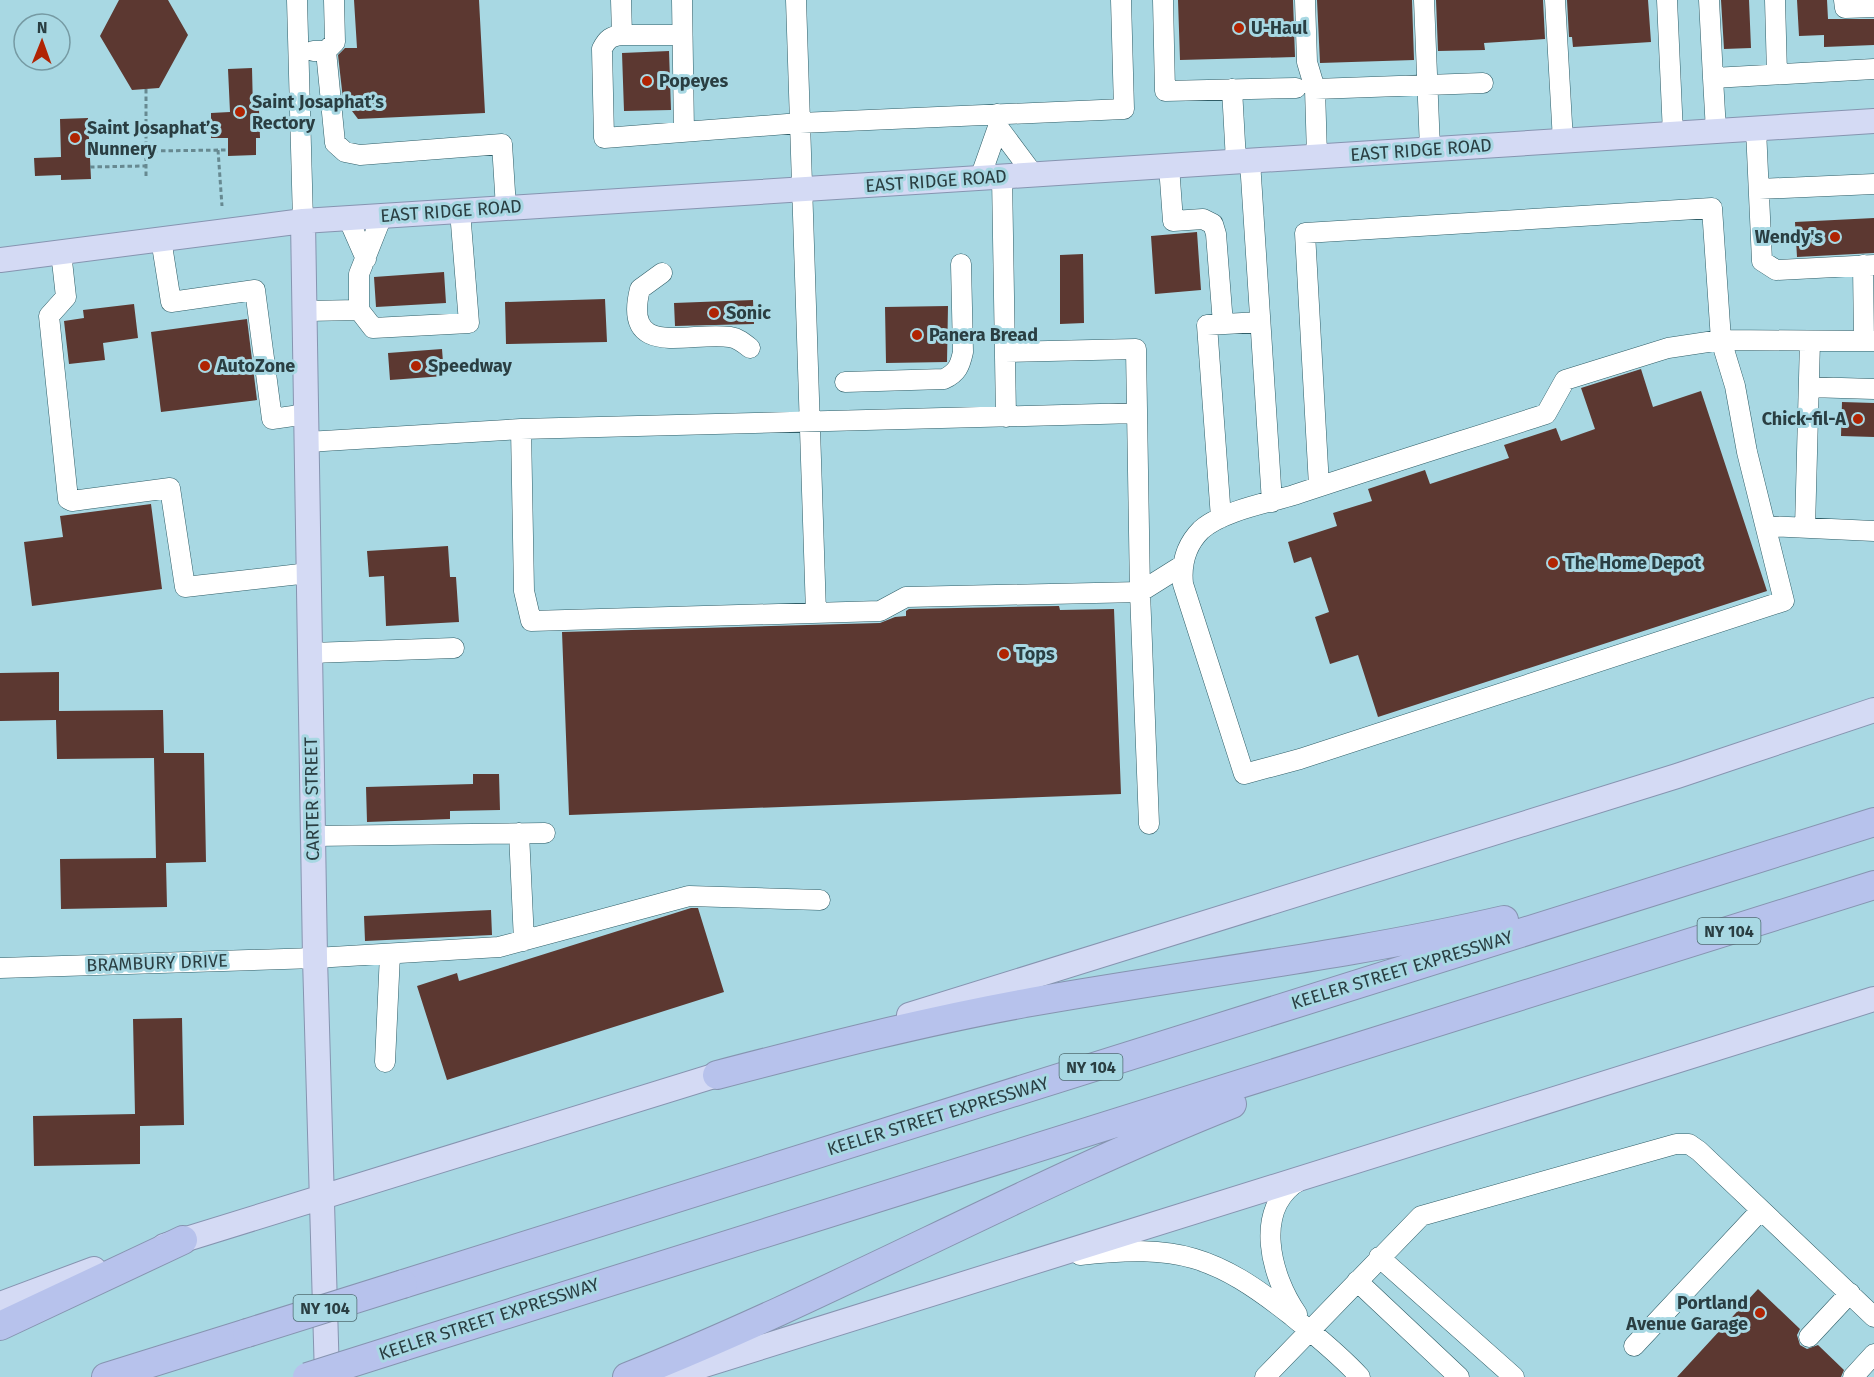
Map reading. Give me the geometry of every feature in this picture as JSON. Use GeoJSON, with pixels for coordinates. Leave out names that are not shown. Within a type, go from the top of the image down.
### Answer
{"type":"FeatureCollection","features":[{"type":"Feature","properties":{"kind":"highway","name":"KEELER STREET EXPRESSWAY"},"geometry":{"type":"LineString","coordinates":[[106,1377],[1874,822]]}},
{"type":"Feature","properties":{"kind":"highway"},"geometry":{"type":"LineString","coordinates":[[717,1075],[883,1033],[997,1008],[1436,935],[1780,851]]}},
{"type":"Feature","properties":{"kind":"highway","name":"KEELER STREET EXPRESSWAY"},"geometry":{"type":"LineString","coordinates":[[307,1377],[1874,885]]}},
{"type":"Feature","properties":{"kind":"highway"},"geometry":{"type":"LineString","coordinates":[[627,1377],[751,1326],[1076,1170],[1157,1134],[1309,1074],[1584,976]]}},
{"type":"Feature","properties":{"kind":"highway"},"geometry":{"type":"LineString","coordinates":[[0,1326],[183,1240]]}},
{"type":"Feature","properties":{"kind":"main road","name":"EAST RIDGE ROAD"},"geometry":{"type":"LineString","coordinates":[[0,260],[303,221],[1874,121]]}},
{"type":"Feature","properties":{"kind":"main road","name":"CARTER STREET"},"geometry":{"type":"LineString","coordinates":[[303,221],[315,958],[327,1377]]}},
{"type":"Feature","properties":{"kind":"main road"},"geometry":{"type":"LineString","coordinates":[[0,1304],[183,1240],[1688,772],[1874,711]]}},
{"type":"Feature","properties":{"kind":"main road"},"geometry":{"type":"LineString","coordinates":[[666,1377],[1874,999]]}},
{"type":"Feature","properties":{"kind":"street"},"geometry":{"type":"LineString","coordinates":[[297,0],[303,221]]}},
{"type":"Feature","properties":{"kind":"street"},"geometry":{"type":"LineString","coordinates":[[298,52],[326,51],[335,42],[334,0]]}},
{"type":"Feature","properties":{"kind":"street"},"geometry":{"type":"LineString","coordinates":[[621,0],[622,35]]}},
{"type":"Feature","properties":{"kind":"street"},"geometry":{"type":"LineString","coordinates":[[682,0],[684,132]]}},
{"type":"Feature","properties":{"kind":"street"},"geometry":{"type":"LineString","coordinates":[[796,0],[816,612]]}},
{"type":"Feature","properties":{"kind":"street"},"geometry":{"type":"LineString","coordinates":[[609,137],[800,123],[997,121],[1124,109],[1121,0]]}},
{"type":"Feature","properties":{"kind":"street"},"geometry":{"type":"LineString","coordinates":[[1163,0],[1165,91],[1483,83]]}},
{"type":"Feature","properties":{"kind":"street"},"geometry":{"type":"LineString","coordinates":[[1305,0],[1306,89],[1317,156]]}},
{"type":"Feature","properties":{"kind":"street"},"geometry":{"type":"LineString","coordinates":[[1424,0],[1430,149]]}},
{"type":"Feature","properties":{"kind":"street"},"geometry":{"type":"LineString","coordinates":[[1555,0],[1563,141]]}},
{"type":"Feature","properties":{"kind":"street"},"geometry":{"type":"LineString","coordinates":[[1667,0],[1673,134]]}},
{"type":"Feature","properties":{"kind":"street"},"geometry":{"type":"LineString","coordinates":[[1709,0],[1716,131]]}},
{"type":"Feature","properties":{"kind":"street"},"geometry":{"type":"LineString","coordinates":[[1775,0],[1777,74]]}},
{"type":"Feature","properties":{"kind":"street"},"geometry":{"type":"LineString","coordinates":[[1844,0],[1845,8],[1874,7]]}},
{"type":"Feature","properties":{"kind":"street"},"geometry":{"type":"LineString","coordinates":[[609,137],[602,49],[612,36],[682,40]]}},
{"type":"Feature","properties":{"kind":"street"},"geometry":{"type":"LineString","coordinates":[[609,137],[614,54],[617,49],[624,46],[682,40]]}},
{"type":"Feature","properties":{"kind":"street"},"geometry":{"type":"LineString","coordinates":[[326,51],[335,143],[345,152],[360,155],[502,144],[506,208]]}},
{"type":"Feature","properties":{"kind":"street"},"geometry":{"type":"LineString","coordinates":[[1713,78],[1874,69]]}},
{"type":"Feature","properties":{"kind":"street"},"geometry":{"type":"LineString","coordinates":[[1232,89],[1243,161],[1260,322],[1272,502]]}},
{"type":"Feature","properties":{"kind":"street"},"geometry":{"type":"LineString","coordinates":[[997,121],[1033,174]]}},
{"type":"Feature","properties":{"kind":"street"},"geometry":{"type":"LineString","coordinates":[[997,121],[991,177],[1005,352],[1006,417]]}},
{"type":"Feature","properties":{"kind":"street"},"geometry":{"type":"LineString","coordinates":[[1319,486],[1305,232],[1712,208],[1721,340],[1735,387],[1747,452],[1784,601],[1311,755],[1244,774],[1186,597],[1183,565],[1190,544],[1201,530],[1221,518],[1546,414],[1565,380],[1668,348],[1721,340],[1869,341],[1868,265],[1776,270],[1762,261],[1756,129]]}},
{"type":"Feature","properties":{"kind":"street"},"geometry":{"type":"LineString","coordinates":[[1168,166],[1173,221],[1203,219],[1213,224],[1216,234],[1223,324]]}},
{"type":"Feature","properties":{"kind":"street"},"geometry":{"type":"LineString","coordinates":[[1759,189],[1874,184]]}},
{"type":"Feature","properties":{"kind":"street"},"geometry":{"type":"LineString","coordinates":[[382,216],[359,274],[359,310],[373,328],[468,323],[460,211]]}},
{"type":"Feature","properties":{"kind":"street"},"geometry":{"type":"LineString","coordinates":[[348,218],[366,259]]}},
{"type":"Feature","properties":{"kind":"street"},"geometry":{"type":"LineString","coordinates":[[161,239],[171,302],[255,290],[272,419],[307,414]]}},
{"type":"Feature","properties":{"kind":"street"},"geometry":{"type":"LineString","coordinates":[[61,252],[66,297],[48,316],[68,499],[72,501],[170,488],[185,587],[309,573]]}},
{"type":"Feature","properties":{"kind":"street"},"geometry":{"type":"LineString","coordinates":[[846,382],[944,379],[953,374],[961,365],[963,352],[961,264]]}},
{"type":"Feature","properties":{"kind":"street"},"geometry":{"type":"LineString","coordinates":[[662,273],[640,289],[637,319],[645,331],[656,338],[732,336],[750,348]]}},
{"type":"Feature","properties":{"kind":"street"},"geometry":{"type":"LineString","coordinates":[[305,311],[359,310]]}},
{"type":"Feature","properties":{"kind":"street"},"geometry":{"type":"LineString","coordinates":[[1221,518],[1207,325],[1260,322]]}},
{"type":"Feature","properties":{"kind":"street"},"geometry":{"type":"LineString","coordinates":[[1805,528],[1810,341]]}},
{"type":"Feature","properties":{"kind":"street"},"geometry":{"type":"LineString","coordinates":[[1005,352],[1136,349],[1140,592],[1149,824]]}},
{"type":"Feature","properties":{"kind":"street"},"geometry":{"type":"LineString","coordinates":[[1809,387],[1874,389]]}},
{"type":"Feature","properties":{"kind":"street"},"geometry":{"type":"LineString","coordinates":[[307,442],[521,429],[1137,413]]}},
{"type":"Feature","properties":{"kind":"street"},"geometry":{"type":"LineString","coordinates":[[521,429],[524,591],[531,621],[880,610],[906,597],[1140,592],[1183,565]]}},
{"type":"Feature","properties":{"kind":"street"},"geometry":{"type":"LineString","coordinates":[[1766,526],[1874,531]]}},
{"type":"Feature","properties":{"kind":"street"},"geometry":{"type":"LineString","coordinates":[[310,653],[454,648]]}},
{"type":"Feature","properties":{"kind":"street"},"geometry":{"type":"LineString","coordinates":[[519,833],[524,940]]}},
{"type":"Feature","properties":{"kind":"street"},"geometry":{"type":"LineString","coordinates":[[313,836],[546,833]]}},
{"type":"Feature","properties":{"kind":"street","name":"BRAMBURY DRIVE"},"geometry":{"type":"LineString","coordinates":[[0,968],[315,958],[499,947],[689,896],[820,900]]}},
{"type":"Feature","properties":{"kind":"street"},"geometry":{"type":"LineString","coordinates":[[385,1062],[390,954]]}},
{"type":"Feature","properties":{"kind":"street"},"geometry":{"type":"LineString","coordinates":[[1266,1377],[1411,1224],[1427,1213],[1676,1144],[1694,1147],[1874,1317]]}},
{"type":"Feature","properties":{"kind":"street"},"geometry":{"type":"LineString","coordinates":[[1310,1331],[1285,1294],[1270,1234],[1274,1209],[1282,1196],[1293,1185],[1312,1175]]}},
{"type":"Feature","properties":{"kind":"street"},"geometry":{"type":"LineString","coordinates":[[1634,1346],[1761,1210]]}},
{"type":"Feature","properties":{"kind":"street"},"geometry":{"type":"LineString","coordinates":[[1039,1260],[1132,1250],[1160,1252],[1198,1259],[1226,1270],[1251,1284],[1334,1350],[1360,1377]]}},
{"type":"Feature","properties":{"kind":"street"},"geometry":{"type":"LineString","coordinates":[[1380,1257],[1510,1373]]}},
{"type":"Feature","properties":{"kind":"street"},"geometry":{"type":"LineString","coordinates":[[1357,1281],[1460,1377]]}},
{"type":"Feature","properties":{"kind":"street"},"geometry":{"type":"LineString","coordinates":[[1809,1337],[1850,1293]]}},
{"type":"Feature","properties":{"kind":"street"},"geometry":{"type":"LineString","coordinates":[[1853,1377],[1874,1354]]}},
{"type":"Feature","properties":{"kind":"path"},"geometry":{"type":"LineString","coordinates":[[146,89],[146,178]]}},
{"type":"Feature","properties":{"kind":"path"},"geometry":{"type":"LineString","coordinates":[[218,150],[222,206]]}},
{"type":"Feature","properties":{"kind":"path"},"geometry":{"type":"LineString","coordinates":[[146,151],[228,150]]}},
{"type":"Feature","properties":{"kind":"path"},"geometry":{"type":"LineString","coordinates":[[90,166],[146,166]]}},
{"type":"Feature","properties":{"kind":"building"},"geometry":{"type":"Polygon","coordinates":[[[119,0],[168,0],[188,35],[159,88],[132,90],[100,36],[119,0]]]}},
{"type":"Feature","properties":{"kind":"building"},"geometry":{"type":"Polygon","coordinates":[[[354,0],[479,0],[485,113],[358,119],[343,99],[338,55],[345,48],[357,48],[354,0]]]}},
{"type":"Feature","properties":{"kind":"building","name":"U-Haul"},"geometry":{"type":"Polygon","coordinates":[[[1178,0],[1293,0],[1295,57],[1180,60],[1178,0]]]}},
{"type":"Feature","properties":{"kind":"building"},"geometry":{"type":"Polygon","coordinates":[[[1317,0],[1412,0],[1414,60],[1320,63],[1317,0]]]}},
{"type":"Feature","properties":{"kind":"building"},"geometry":{"type":"Polygon","coordinates":[[[1436,0],[1543,0],[1545,39],[1484,43],[1485,50],[1438,51],[1436,0]]]}},
{"type":"Feature","properties":{"kind":"building"},"geometry":{"type":"Polygon","coordinates":[[[1567,0],[1648,0],[1651,42],[1573,47],[1572,37],[1569,37],[1567,0]]]}},
{"type":"Feature","properties":{"kind":"building"},"geometry":{"type":"Polygon","coordinates":[[[1721,0],[1749,0],[1751,48],[1724,49],[1721,0]]]}},
{"type":"Feature","properties":{"kind":"building"},"geometry":{"type":"Polygon","coordinates":[[[1797,0],[1827,0],[1828,19],[1874,19],[1874,45],[1824,47],[1824,35],[1799,36],[1797,0]]]}},
{"type":"Feature","properties":{"kind":"building","name":"Popeyes"},"geometry":{"type":"Polygon","coordinates":[[[669,51],[671,110],[624,111],[622,53],[669,51]]]}},
{"type":"Feature","properties":{"kind":"building","name":"Saint Josaphat’s Rectory"},"geometry":{"type":"Polygon","coordinates":[[[252,68],[253,110],[259,109],[260,138],[256,138],[256,155],[228,156],[228,138],[211,138],[211,113],[230,112],[228,69],[252,68]]]}},
{"type":"Feature","properties":{"kind":"building","name":"Saint Josaphat’s Nunnery"},"geometry":{"type":"Polygon","coordinates":[[[88,118],[91,179],[61,180],[61,175],[35,176],[34,158],[61,157],[60,119],[88,118]]]}},
{"type":"Feature","properties":{"kind":"building","name":"Wendy's"},"geometry":{"type":"Polygon","coordinates":[[[1874,218],[1874,253],[1797,257],[1795,222],[1874,218]]]}},
{"type":"Feature","properties":{"kind":"building"},"geometry":{"type":"Polygon","coordinates":[[[1197,232],[1201,290],[1155,294],[1151,236],[1197,232]]]}},
{"type":"Feature","properties":{"kind":"building"},"geometry":{"type":"Polygon","coordinates":[[[1083,254],[1084,323],[1060,324],[1060,255],[1083,254]]]}},
{"type":"Feature","properties":{"kind":"building"},"geometry":{"type":"Polygon","coordinates":[[[444,272],[446,303],[376,307],[374,277],[444,272]]]}},
{"type":"Feature","properties":{"kind":"building"},"geometry":{"type":"Polygon","coordinates":[[[605,299],[607,342],[506,344],[505,302],[605,299]]]}},
{"type":"Feature","properties":{"kind":"building","name":"Sonic"},"geometry":{"type":"Polygon","coordinates":[[[753,300],[754,324],[675,326],[674,303],[753,300]]]}},
{"type":"Feature","properties":{"kind":"building"},"geometry":{"type":"Polygon","coordinates":[[[134,304],[138,338],[103,343],[105,360],[69,364],[64,321],[84,318],[83,310],[134,304]]]}},
{"type":"Feature","properties":{"kind":"building","name":"Panera Bread"},"geometry":{"type":"Polygon","coordinates":[[[948,306],[947,362],[886,363],[885,307],[948,306]]]}},
{"type":"Feature","properties":{"kind":"building","name":"AutoZone"},"geometry":{"type":"Polygon","coordinates":[[[247,319],[257,400],[161,412],[151,332],[247,319]]]}},
{"type":"Feature","properties":{"kind":"building","name":"Speedway"},"geometry":{"type":"Polygon","coordinates":[[[442,349],[444,376],[390,380],[388,353],[442,349]]]}},
{"type":"Feature","properties":{"kind":"building","name":"The Home Depot"},"geometry":{"type":"Polygon","coordinates":[[[1641,369],[1653,407],[1701,391],[1767,591],[1378,717],[1358,655],[1330,664],[1315,617],[1329,612],[1311,557],[1294,563],[1288,542],[1337,526],[1333,513],[1372,501],[1368,489],[1425,470],[1430,484],[1509,458],[1504,445],[1556,428],[1561,441],[1595,429],[1581,388],[1641,369]]]}},
{"type":"Feature","properties":{"kind":"building","name":"Chick-fil-A"},"geometry":{"type":"Polygon","coordinates":[[[1842,402],[1874,403],[1874,437],[1841,436],[1842,402]]]}},
{"type":"Feature","properties":{"kind":"building"},"geometry":{"type":"Polygon","coordinates":[[[151,504],[162,589],[32,606],[24,542],[63,537],[60,516],[151,504]]]}},
{"type":"Feature","properties":{"kind":"building"},"geometry":{"type":"Polygon","coordinates":[[[448,546],[450,577],[456,577],[459,622],[386,626],[384,576],[369,577],[367,551],[448,546]]]}},
{"type":"Feature","properties":{"kind":"building"},"geometry":{"type":"Polygon","coordinates":[[[1059,606],[1060,610],[1114,609],[1121,794],[569,815],[562,632],[880,623],[895,617],[906,616],[906,611],[909,609],[1059,606]]]}},
{"type":"Feature","properties":{"kind":"building"},"geometry":{"type":"Polygon","coordinates":[[[59,672],[59,711],[163,710],[164,753],[204,753],[206,862],[166,863],[167,907],[61,909],[60,859],[156,858],[154,758],[57,759],[56,720],[0,721],[0,673],[59,672]]]}},
{"type":"Feature","properties":{"kind":"building"},"geometry":{"type":"Polygon","coordinates":[[[473,774],[499,774],[500,810],[450,811],[450,819],[367,822],[366,787],[473,784],[473,774]]]}},
{"type":"Feature","properties":{"kind":"building"},"geometry":{"type":"Polygon","coordinates":[[[691,908],[698,908],[724,992],[447,1080],[417,986],[457,973],[459,981],[691,908]]]}},
{"type":"Feature","properties":{"kind":"building"},"geometry":{"type":"Polygon","coordinates":[[[491,910],[492,935],[365,941],[364,916],[491,910]]]}},
{"type":"Feature","properties":{"kind":"building"},"geometry":{"type":"Polygon","coordinates":[[[182,1018],[184,1125],[140,1126],[140,1164],[34,1166],[33,1116],[135,1114],[133,1019],[182,1018]]]}},
{"type":"Feature","properties":{"kind":"building","name":"Portland Avenue Garage"},"geometry":{"type":"Polygon","coordinates":[[[1758,1289],[1800,1329],[1797,1335],[1800,1345],[1807,1349],[1818,1345],[1844,1370],[1841,1377],[1677,1377],[1758,1289]]]}},
{"type":"Feature","properties":{"kind":"place","name":"U-Haul"},"geometry":{"type":"Point","coordinates":[1239,28]}},
{"type":"Feature","properties":{"kind":"place","name":"Popeyes"},"geometry":{"type":"Point","coordinates":[647,81]}},
{"type":"Feature","properties":{"kind":"place","name":"Saint Josaphat’s Rectory"},"geometry":{"type":"Point","coordinates":[240,112]}},
{"type":"Feature","properties":{"kind":"place","name":"Saint Josaphat’s Nunnery"},"geometry":{"type":"Point","coordinates":[75,138]}},
{"type":"Feature","properties":{"kind":"place","name":"Wendy's"},"geometry":{"type":"Point","coordinates":[1835,237]}},
{"type":"Feature","properties":{"kind":"place","name":"Sonic"},"geometry":{"type":"Point","coordinates":[714,313]}},
{"type":"Feature","properties":{"kind":"place","name":"Panera Bread"},"geometry":{"type":"Point","coordinates":[917,335]}},
{"type":"Feature","properties":{"kind":"place","name":"AutoZone"},"geometry":{"type":"Point","coordinates":[205,366]}},
{"type":"Feature","properties":{"kind":"place","name":"Speedway"},"geometry":{"type":"Point","coordinates":[416,366]}},
{"type":"Feature","properties":{"kind":"place","name":"Chick-fil-A"},"geometry":{"type":"Point","coordinates":[1858,419]}},
{"type":"Feature","properties":{"kind":"place","name":"The Home Depot"},"geometry":{"type":"Point","coordinates":[1553,563]}},
{"type":"Feature","properties":{"kind":"place","name":"Tops"},"geometry":{"type":"Point","coordinates":[1004,654]}},
{"type":"Feature","properties":{"kind":"place","name":"Portland Avenue Garage"},"geometry":{"type":"Point","coordinates":[1760,1313]}}]}
